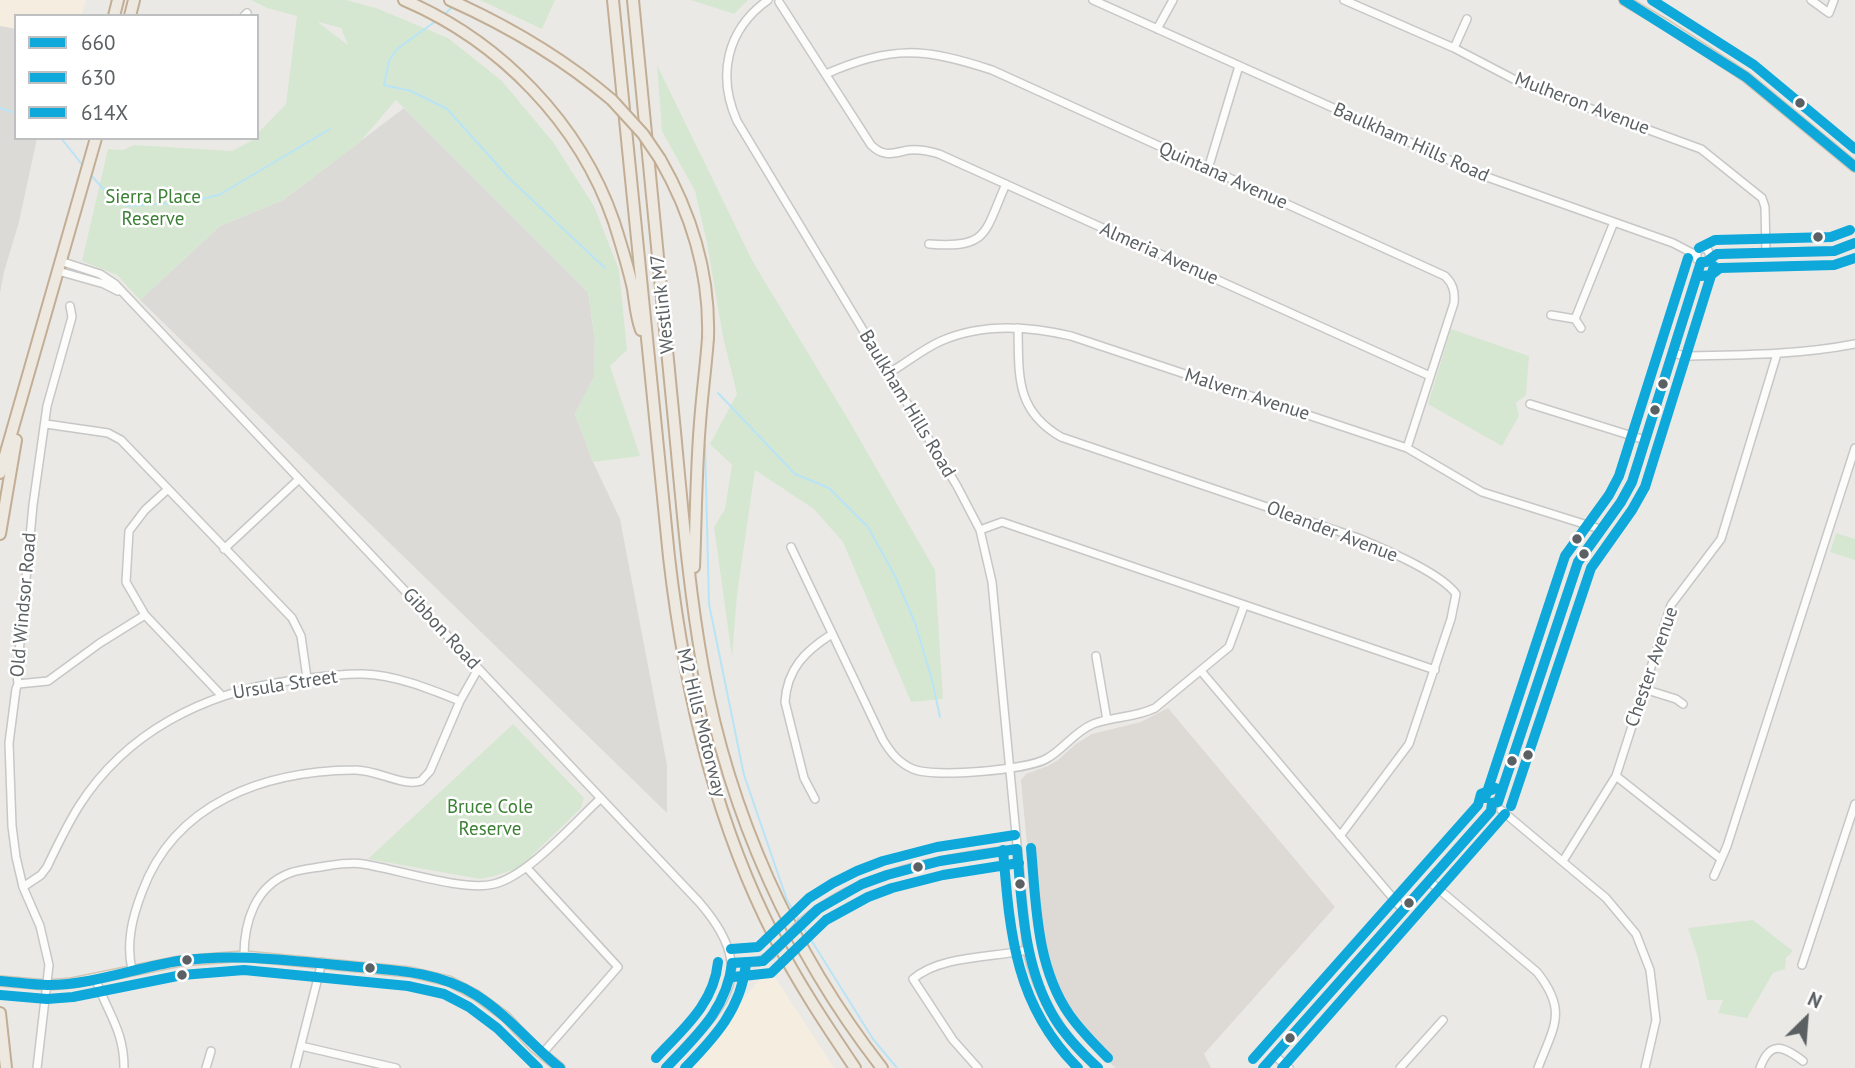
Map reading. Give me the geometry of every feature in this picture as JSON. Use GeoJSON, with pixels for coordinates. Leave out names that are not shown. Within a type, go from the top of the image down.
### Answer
{"type":"FeatureCollection","features":[{"type":"Feature","properties":{"kind":"highway"},"geometry":{"type":"LineString","coordinates":[[450,0],[488,18],[562,61],[612,100],[643,134],[660,159],[681,200],[694,233],[702,267],[708,337],[697,474],[693,609]]}},
{"type":"Feature","properties":{"kind":"highway","name":"Westlink M7"},"geometry":{"type":"LineString","coordinates":[[613,0],[647,346]]}},
{"type":"Feature","properties":{"kind":"highway","name":"Westlink M7"},"geometry":{"type":"LineString","coordinates":[[633,0],[693,609]]}},
{"type":"Feature","properties":{"kind":"highway"},"geometry":{"type":"LineString","coordinates":[[406,1],[472,38],[503,61],[548,107],[572,139],[594,176],[617,232],[632,287],[638,323],[647,346]]}},
{"type":"Feature","properties":{"kind":"highway","name":"Old Windsor Road"},"geometry":{"type":"LineString","coordinates":[[0,473],[96,140]]}},
{"type":"Feature","properties":{"kind":"highway","name":"M2 Hills Motorway"},"geometry":{"type":"LineString","coordinates":[[647,346],[676,619],[693,708],[711,775],[736,847],[772,933],[824,1023],[855,1068]]}},
{"type":"Feature","properties":{"kind":"highway","name":"Old Windsor Road"},"geometry":{"type":"LineString","coordinates":[[0,534],[25,389]]}},
{"type":"Feature","properties":{"kind":"highway","name":"M2 Hills Motorway"},"geometry":{"type":"LineString","coordinates":[[693,609],[703,672],[719,735],[743,814],[769,881],[815,972],[882,1068]]}},
{"type":"Feature","properties":{"kind":"highway"},"geometry":{"type":"LineString","coordinates":[[0,1013],[6,1068]]}},
{"type":"Feature","properties":{"kind":"main road"},"geometry":{"type":"LineString","coordinates":[[1624,0],[1746,77],[1855,167]]}},
{"type":"Feature","properties":{"kind":"main road"},"geometry":{"type":"LineString","coordinates":[[0,981],[47,985],[96,980],[132,970],[193,959],[244,956],[410,972],[449,981],[476,995],[495,1008],[560,1068]]}},
{"type":"Feature","properties":{"kind":"street"},"geometry":{"type":"LineString","coordinates":[[769,0],[774,3],[779,1],[871,145],[884,154],[881,164]]}},
{"type":"Feature","properties":{"kind":"street","name":"Baulkham Hills Road"},"geometry":{"type":"LineString","coordinates":[[769,0],[749,16],[734,40],[726,77],[732,108],[737,121],[957,486],[980,530],[992,582],[1027,950],[1041,994],[1056,1021],[1078,1050],[1098,1068]]}},
{"type":"Feature","properties":{"kind":"street","name":"Baulkham Hills Road"},"geometry":{"type":"LineString","coordinates":[[1093,0],[1487,177],[1673,243],[1698,259]]}},
{"type":"Feature","properties":{"kind":"street"},"geometry":{"type":"LineString","coordinates":[[1157,29],[1173,0]]}},
{"type":"Feature","properties":{"kind":"street","name":"Mulheron Avenue"},"geometry":{"type":"LineString","coordinates":[[1344,0],[1454,48],[1523,83],[1704,151],[1762,198],[1765,207],[1766,252]]}},
{"type":"Feature","properties":{"kind":"street"},"geometry":{"type":"LineString","coordinates":[[1811,0],[1829,13],[1834,0]]}},
{"type":"Feature","properties":{"kind":"street"},"geometry":{"type":"LineString","coordinates":[[1454,48],[1466,19]]}},
{"type":"Feature","properties":{"kind":"street","name":"Quintana Avenue"},"geometry":{"type":"LineString","coordinates":[[826,74],[853,62],[891,53],[931,53],[954,57],[992,70],[1437,271],[1452,283],[1454,303],[1407,448]]}},
{"type":"Feature","properties":{"kind":"street"},"geometry":{"type":"LineString","coordinates":[[1208,169],[1239,66]]}},
{"type":"Feature","properties":{"kind":"street","name":"Almeria Avenue"},"geometry":{"type":"LineString","coordinates":[[884,154],[929,151],[1430,376]]}},
{"type":"Feature","properties":{"kind":"street"},"geometry":{"type":"LineString","coordinates":[[929,244],[967,244],[979,239],[1006,184]]}},
{"type":"Feature","properties":{"kind":"street"},"geometry":{"type":"LineString","coordinates":[[1575,319],[1614,222]]}},
{"type":"Feature","properties":{"kind":"street"},"geometry":{"type":"LineString","coordinates":[[1698,259],[1706,262],[1717,254],[1834,251],[1855,243]]}},
{"type":"Feature","properties":{"kind":"street"},"geometry":{"type":"LineString","coordinates":[[1500,806],[1574,573],[1582,555],[1628,489],[1673,354],[1698,259],[1697,251],[1703,248],[1708,250],[1710,257]]}},
{"type":"Feature","properties":{"kind":"street","name":"Gibbon Road"},"geometry":{"type":"LineString","coordinates":[[59,266],[111,286],[135,306],[709,914],[727,942],[732,963]]}},
{"type":"Feature","properties":{"kind":"street","name":"Old Windsor Road"},"geometry":{"type":"LineString","coordinates":[[37,1068],[50,970],[47,949],[23,887],[16,857],[9,743],[18,684],[30,533],[49,398],[72,317],[70,306]]}},
{"type":"Feature","properties":{"kind":"street"},"geometry":{"type":"LineString","coordinates":[[1551,315],[1575,319],[1581,328]]}},
{"type":"Feature","properties":{"kind":"street","name":"Oleander Avenue"},"geometry":{"type":"LineString","coordinates":[[1018,328],[1019,374],[1027,405],[1041,423],[1061,438],[1361,539],[1391,551],[1456,594],[1456,605],[1409,744],[1340,836]]}},
{"type":"Feature","properties":{"kind":"street","name":"Malvern Avenue"},"geometry":{"type":"LineString","coordinates":[[889,373],[941,341],[981,330],[1047,330],[1407,448],[1482,492],[1600,529]]}},
{"type":"Feature","properties":{"kind":"street"},"geometry":{"type":"LineString","coordinates":[[1673,354],[1685,356],[1815,352],[1855,344]]}},
{"type":"Feature","properties":{"kind":"street","name":"Chester Avenue"},"geometry":{"type":"LineString","coordinates":[[1563,861],[1616,776],[1671,605],[1721,539],[1777,354]]}},
{"type":"Feature","properties":{"kind":"street"},"geometry":{"type":"LineString","coordinates":[[1530,404],[1645,440]]}},
{"type":"Feature","properties":{"kind":"street"},"geometry":{"type":"LineString","coordinates":[[46,424],[115,435],[292,618],[301,636],[307,678]]}},
{"type":"Feature","properties":{"kind":"street"},"geometry":{"type":"LineString","coordinates":[[1714,876],[1731,832],[1855,448]]}},
{"type":"Feature","properties":{"kind":"street"},"geometry":{"type":"LineString","coordinates":[[224,549],[299,480]]}},
{"type":"Feature","properties":{"kind":"street"},"geometry":{"type":"LineString","coordinates":[[168,489],[140,516],[129,531],[126,582],[145,615],[221,695]]}},
{"type":"Feature","properties":{"kind":"street"},"geometry":{"type":"LineString","coordinates":[[980,530],[1002,523],[1435,670]]}},
{"type":"Feature","properties":{"kind":"street"},"geometry":{"type":"LineString","coordinates":[[791,547],[883,740],[900,762],[926,773],[1030,765],[1049,758],[1080,731],[1107,720],[1129,717],[1154,708],[1229,647],[1244,606]]}},
{"type":"Feature","properties":{"kind":"street"},"geometry":{"type":"LineString","coordinates":[[18,684],[48,681],[100,643],[145,615]]}},
{"type":"Feature","properties":{"kind":"street"},"geometry":{"type":"LineString","coordinates":[[815,799],[804,778],[785,702],[785,690],[798,661],[815,644],[832,634]]}},
{"type":"Feature","properties":{"kind":"street"},"geometry":{"type":"LineString","coordinates":[[1096,656],[1107,720]]}},
{"type":"Feature","properties":{"kind":"street"},"geometry":{"type":"LineString","coordinates":[[132,970],[128,942],[146,880],[168,845],[198,816],[238,791],[278,778],[355,770],[375,772],[409,783],[421,781],[430,771],[460,701],[478,669]]}},
{"type":"Feature","properties":{"kind":"street"},"geometry":{"type":"LineString","coordinates":[[1201,671],[1403,910]]}},
{"type":"Feature","properties":{"kind":"street","name":"Ursula Street"},"geometry":{"type":"LineString","coordinates":[[23,887],[41,875],[81,803],[123,754],[169,720],[195,705],[221,695],[265,684],[364,674],[388,677],[460,701]]}},
{"type":"Feature","properties":{"kind":"street"},"geometry":{"type":"LineString","coordinates":[[1644,689],[1676,699],[1683,704]]}},
{"type":"Feature","properties":{"kind":"street"},"geometry":{"type":"LineString","coordinates":[[1616,776],[1721,859]]}},
{"type":"Feature","properties":{"kind":"street"},"geometry":{"type":"LineString","coordinates":[[244,956],[246,928],[255,904],[266,889],[290,873],[360,863],[477,886],[503,881],[527,868],[601,798]]}},
{"type":"Feature","properties":{"kind":"street"},"geometry":{"type":"LineString","coordinates":[[1263,1068],[1491,811],[1492,803],[1500,806],[1606,898],[1636,934],[1650,970],[1656,1020],[1645,1068]]}},
{"type":"Feature","properties":{"kind":"street"},"geometry":{"type":"LineString","coordinates":[[1802,965],[1855,804]]}},
{"type":"Feature","properties":{"kind":"street"},"geometry":{"type":"LineString","coordinates":[[666,1068],[721,1006],[731,980],[732,963],[758,962],[771,955],[802,922],[830,900],[874,880],[948,860],[1017,849]]}},
{"type":"Feature","properties":{"kind":"street"},"geometry":{"type":"LineString","coordinates":[[527,868],[618,967],[542,1054]]}},
{"type":"Feature","properties":{"kind":"street"},"geometry":{"type":"LineString","coordinates":[[1429,881],[1537,972],[1547,984],[1557,1010],[1555,1024],[1538,1068]]}},
{"type":"Feature","properties":{"kind":"street"},"geometry":{"type":"LineString","coordinates":[[978,1068],[953,1040],[913,979],[925,969],[1027,950]]}},
{"type":"Feature","properties":{"kind":"street"},"geometry":{"type":"LineString","coordinates":[[295,1068],[322,962]]}},
{"type":"Feature","properties":{"kind":"street"},"geometry":{"type":"LineString","coordinates":[[96,980],[120,1032],[124,1048],[124,1068]]}},
{"type":"Feature","properties":{"kind":"street"},"geometry":{"type":"LineString","coordinates":[[1400,1068],[1443,1020]]}},
{"type":"Feature","properties":{"kind":"street"},"geometry":{"type":"LineString","coordinates":[[301,1046],[396,1068]]}},
{"type":"Feature","properties":{"kind":"street"},"geometry":{"type":"LineString","coordinates":[[1760,1068],[1768,1052],[1775,1048],[1786,1049],[1803,1060]]}},
{"type":"Feature","properties":{"kind":"street"},"geometry":{"type":"LineString","coordinates":[[206,1068],[211,1051]]}},
{"type":"Feature","properties":{"kind":"street"},"geometry":{"type":"LineString","coordinates":[[1275,1056],[1289,1068]]}},
{"type":"Feature","properties":{"kind":"shaded area"},"geometry":{"type":"Polygon","coordinates":[[[0,0],[86,0],[82,14],[14,14],[14,29],[0,26],[0,0]]]}},
{"type":"Feature","properties":{"kind":"shaded area"},"geometry":{"type":"Polygon","coordinates":[[[0,26],[14,29],[14,140],[37,140],[0,293],[0,26]]]}},
{"type":"Feature","properties":{"kind":"shaded area"},"geometry":{"type":"Polygon","coordinates":[[[404,108],[588,292],[595,340],[594,377],[575,414],[593,462],[620,519],[667,765],[667,813],[140,300],[220,226],[283,200],[404,108]]]}},
{"type":"Feature","properties":{"kind":"shaded area"},"geometry":{"type":"Polygon","coordinates":[[[1168,708],[1335,907],[1204,1054],[1211,1068],[1116,1068],[1090,1047],[1072,1026],[1056,1001],[1042,966],[1035,931],[1021,780],[1026,774],[1058,760],[1092,734],[1141,722],[1168,708]]]}},
{"type":"Feature","properties":{"kind":"shaded area"},"geometry":{"type":"Polygon","coordinates":[[[769,968],[834,1068],[687,1068],[713,1036],[769,968]]]}},
{"type":"Feature","properties":{"kind":"green space","name":"Sierra Place Reserve"},"geometry":{"type":"Polygon","coordinates":[[[251,0],[346,0],[376,8],[448,38],[502,81],[553,142],[594,206],[619,270],[627,350],[610,366],[640,456],[593,462],[575,414],[594,376],[595,340],[588,292],[396,100],[359,143],[283,200],[220,226],[140,300],[117,275],[82,261],[108,149],[123,150],[134,145],[232,151],[253,140],[259,140],[259,132],[286,104],[297,16],[267,8],[251,0]],[[319,22],[319,23],[348,45],[341,28],[319,22]]]}},
{"type":"Feature","properties":{"kind":"green space"},"geometry":{"type":"Polygon","coordinates":[[[480,0],[555,0],[542,29],[480,0]]]}},
{"type":"Feature","properties":{"kind":"green space"},"geometry":{"type":"Polygon","coordinates":[[[691,0],[748,0],[734,14],[691,0]]]}},
{"type":"Feature","properties":{"kind":"green space"},"geometry":{"type":"Polygon","coordinates":[[[657,65],[753,262],[935,570],[943,699],[911,702],[843,542],[814,509],[755,470],[737,595],[732,657],[714,527],[725,509],[732,465],[710,444],[737,394],[723,337],[695,191],[662,131],[657,65]]]}},
{"type":"Feature","properties":{"kind":"green space"},"geometry":{"type":"Polygon","coordinates":[[[1451,329],[1529,356],[1526,395],[1516,403],[1519,416],[1502,446],[1428,404],[1451,329]]]}},
{"type":"Feature","properties":{"kind":"green space"},"geometry":{"type":"Polygon","coordinates":[[[1836,533],[1855,539],[1855,560],[1830,552],[1836,533]]]}},
{"type":"Feature","properties":{"kind":"green space","name":"Bruce Cole Reserve"},"geometry":{"type":"Polygon","coordinates":[[[513,724],[584,798],[581,808],[519,868],[480,879],[368,859],[513,724]]]}},
{"type":"Feature","properties":{"kind":"green space"},"geometry":{"type":"Polygon","coordinates":[[[1753,920],[1793,951],[1786,958],[1785,969],[1773,973],[1747,1018],[1718,1013],[1723,1000],[1707,1000],[1688,928],[1753,920]]]}},
{"type":"Feature","properties":{"kind":"waterway"},"geometry":{"type":"LineString","coordinates":[[444,15],[452,7]]}},
{"type":"Feature","properties":{"kind":"waterway"},"geometry":{"type":"LineString","coordinates":[[436,21],[397,49],[389,61],[384,85],[411,91],[447,109],[511,180],[605,268]]}},
{"type":"Feature","properties":{"kind":"waterway"},"geometry":{"type":"LineString","coordinates":[[0,108],[14,112]]}},
{"type":"Feature","properties":{"kind":"waterway"},"geometry":{"type":"LineString","coordinates":[[90,174],[106,192],[127,206],[187,202],[219,195],[330,129]]}},
{"type":"Feature","properties":{"kind":"waterway"},"geometry":{"type":"LineString","coordinates":[[63,140],[84,167]]}},
{"type":"Feature","properties":{"kind":"waterway"},"geometry":{"type":"LineString","coordinates":[[718,393],[795,474],[829,488],[868,527],[895,576],[915,623],[940,717]]}},
{"type":"Feature","properties":{"kind":"waterway"},"geometry":{"type":"LineString","coordinates":[[705,444],[709,604],[744,775],[787,900],[800,922]]}},
{"type":"Feature","properties":{"kind":"waterway"},"geometry":{"type":"LineString","coordinates":[[803,927],[873,1039],[897,1068]]}},
{"type":"Feature","properties":{"kind":"transit line","name":"660"},"geometry":{"type":"LineString","coordinates":[[1624,0],[1746,77],[1855,167]]}},
{"type":"Feature","properties":{"kind":"transit line","name":"614X"},"geometry":{"type":"LineString","coordinates":[[1652,0],[1754,65],[1855,149]]}},
{"type":"Feature","properties":{"kind":"transit line","name":"614X"},"geometry":{"type":"LineString","coordinates":[[1699,248],[1715,240],[1831,237],[1850,230]]}},
{"type":"Feature","properties":{"kind":"transit line","name":"660"},"geometry":{"type":"LineString","coordinates":[[1701,262],[1706,262],[1717,254],[1834,251],[1855,243]]}},
{"type":"Feature","properties":{"kind":"transit line","name":"614X"},"geometry":{"type":"LineString","coordinates":[[1485,798],[1565,556],[1609,495],[1619,476],[1688,258]]}},
{"type":"Feature","properties":{"kind":"transit line","name":"630"},"geometry":{"type":"LineString","coordinates":[[1701,276],[1711,275],[1720,268],[1834,265],[1855,258]]}},
{"type":"Feature","properties":{"kind":"transit line","name":"660"},"geometry":{"type":"LineString","coordinates":[[1498,802],[1578,562],[1632,482],[1701,262]]}},
{"type":"Feature","properties":{"kind":"transit line","name":"630"},"geometry":{"type":"LineString","coordinates":[[1511,806],[1591,568],[1645,487],[1714,266]]}},
{"type":"Feature","properties":{"kind":"transit line","name":"614X"},"geometry":{"type":"LineString","coordinates":[[1253,1059],[1478,805],[1481,794],[1496,788]]}},
{"type":"Feature","properties":{"kind":"transit line","name":"660"},"geometry":{"type":"LineString","coordinates":[[1263,1068],[1491,811],[1492,803],[1498,802]]}},
{"type":"Feature","properties":{"kind":"transit line","name":"630"},"geometry":{"type":"LineString","coordinates":[[1282,1068],[1505,814]]}},
{"type":"Feature","properties":{"kind":"transit line","name":"614X"},"geometry":{"type":"LineString","coordinates":[[731,949],[758,947],[809,898],[857,871],[883,861],[937,847],[1015,835]]}},
{"type":"Feature","properties":{"kind":"transit line","name":"614X"},"geometry":{"type":"LineString","coordinates":[[1031,848],[1040,934],[1050,976],[1069,1014],[1108,1058]]}},
{"type":"Feature","properties":{"kind":"transit line","name":"660"},"geometry":{"type":"LineString","coordinates":[[1017,849],[1026,937],[1037,979],[1059,1026],[1098,1068]]}},
{"type":"Feature","properties":{"kind":"transit line","name":"660"},"geometry":{"type":"LineString","coordinates":[[732,963],[763,961],[818,909],[862,884],[940,861],[1017,849]]}},
{"type":"Feature","properties":{"kind":"transit line","name":"630"},"geometry":{"type":"LineString","coordinates":[[1003,850],[1013,939],[1028,993],[1057,1044],[1078,1068]]}},
{"type":"Feature","properties":{"kind":"transit line","name":"630"},"geometry":{"type":"LineString","coordinates":[[733,977],[771,973],[826,920],[868,897],[943,875],[1019,863]]}},
{"type":"Feature","properties":{"kind":"transit line","name":"660"},"geometry":{"type":"LineString","coordinates":[[0,981],[64,984],[178,961],[238,957],[409,972],[444,980],[476,995],[499,1012],[560,1068]]}},
{"type":"Feature","properties":{"kind":"transit line","name":"614X"},"geometry":{"type":"LineString","coordinates":[[656,1058],[704,1003],[718,962]]}},
{"type":"Feature","properties":{"kind":"transit line","name":"660"},"geometry":{"type":"LineString","coordinates":[[666,1068],[699,1033],[717,1008],[724,994],[732,963]]}},
{"type":"Feature","properties":{"kind":"transit line","name":"630"},"geometry":{"type":"LineString","coordinates":[[685,1068],[725,1021],[739,995],[746,964]]}},
{"type":"Feature","properties":{"kind":"transit line","name":"630"},"geometry":{"type":"LineString","coordinates":[[0,995],[47,999],[73,997],[182,975],[244,970],[408,986],[444,994],[469,1007],[497,1028],[538,1068]]}}]}
